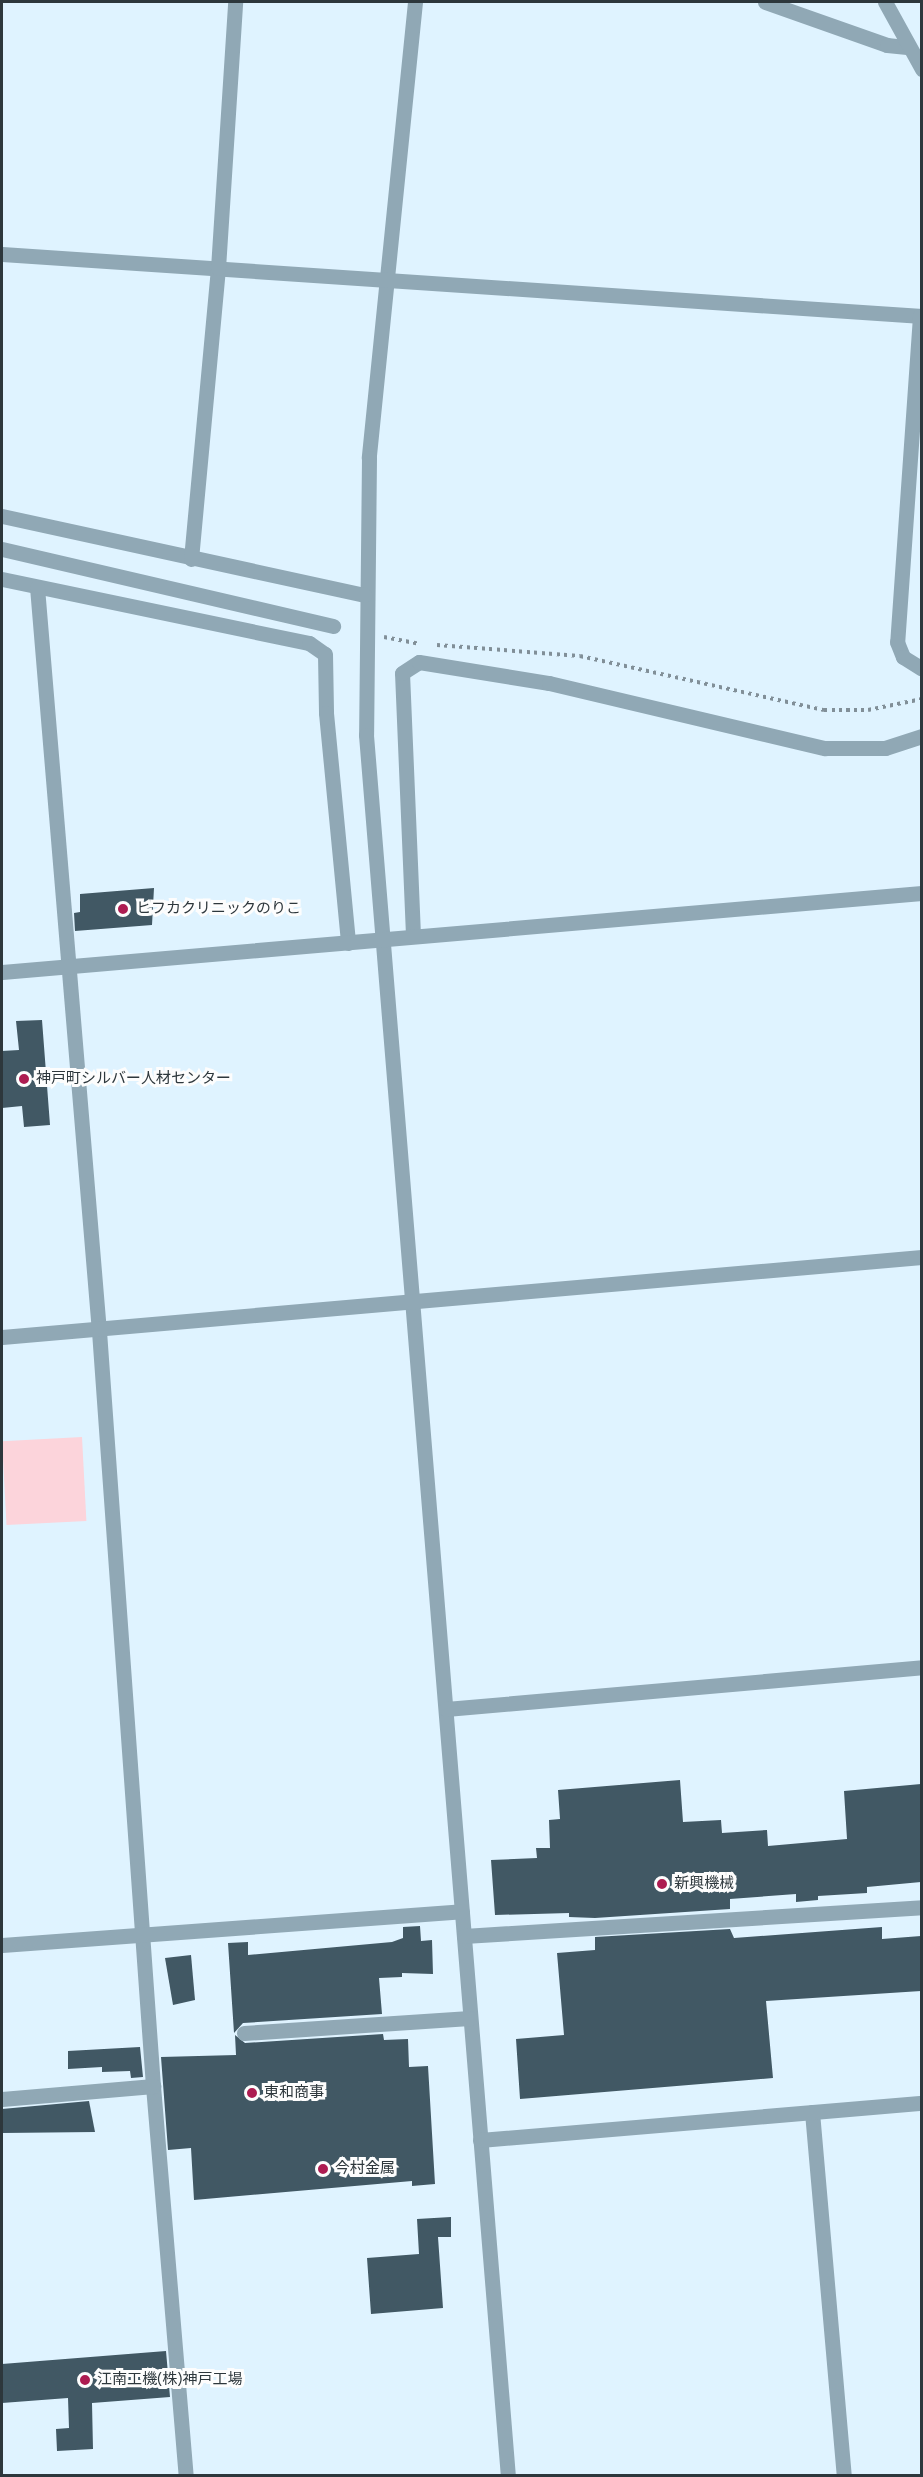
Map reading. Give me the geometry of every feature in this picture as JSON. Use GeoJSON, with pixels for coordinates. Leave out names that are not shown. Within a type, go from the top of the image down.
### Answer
{"type":"FeatureCollection","features":[{"type":"Feature","properties":{"kind":"street"},"geometry":{"type":"LineString","coordinates":[[191,559],[218,268],[235,2]]}},
{"type":"Feature","properties":{"kind":"street"},"geometry":{"type":"LineString","coordinates":[[415,2],[369,458],[364,633],[380,938],[508,2475]]}},
{"type":"Feature","properties":{"kind":"street"},"geometry":{"type":"LineString","coordinates":[[765,2],[887,45],[916,59]]}},
{"type":"Feature","properties":{"kind":"street"},"geometry":{"type":"LineString","coordinates":[[885,2],[916,59]]}},
{"type":"Feature","properties":{"kind":"street"},"geometry":{"type":"LineString","coordinates":[[2,254],[386,282],[921,316],[897,642],[903,657],[921,669]]}},
{"type":"Feature","properties":{"kind":"street"},"geometry":{"type":"LineString","coordinates":[[2,516],[191,559],[365,595]]}},
{"type":"Feature","properties":{"kind":"street"},"geometry":{"type":"LineString","coordinates":[[2,549],[333,626]]}},
{"type":"Feature","properties":{"kind":"street"},"geometry":{"type":"LineString","coordinates":[[2,579],[309,643],[325,654],[326,713],[348,943]]}},
{"type":"Feature","properties":{"kind":"street"},"geometry":{"type":"LineString","coordinates":[[37,587],[99,1331],[153,2086],[186,2475]]}},
{"type":"Feature","properties":{"kind":"street"},"geometry":{"type":"LineString","coordinates":[[413,935],[402,674],[419,662],[549,684],[825,748],[885,748],[921,736]]}},
{"type":"Feature","properties":{"kind":"street"},"geometry":{"type":"LineString","coordinates":[[2,972],[921,893]]}},
{"type":"Feature","properties":{"kind":"street"},"geometry":{"type":"LineString","coordinates":[[2,1337],[99,1331],[411,1304],[921,1257]]}},
{"type":"Feature","properties":{"kind":"street"},"geometry":{"type":"LineString","coordinates":[[446,1709],[921,1667]]}},
{"type":"Feature","properties":{"kind":"street"},"geometry":{"type":"LineString","coordinates":[[464,1936],[921,1907]]}},
{"type":"Feature","properties":{"kind":"street"},"geometry":{"type":"LineString","coordinates":[[2,1945],[462,1911]]}},
{"type":"Feature","properties":{"kind":"street"},"geometry":{"type":"LineString","coordinates":[[244,2033],[470,2019]]}},
{"type":"Feature","properties":{"kind":"street"},"geometry":{"type":"LineString","coordinates":[[2,2099],[153,2086]]}},
{"type":"Feature","properties":{"kind":"street"},"geometry":{"type":"LineString","coordinates":[[480,2140],[921,2103]]}},
{"type":"Feature","properties":{"kind":"street"},"geometry":{"type":"LineString","coordinates":[[812,2112],[844,2475]]}},
{"type":"Feature","properties":{"kind":"path"},"geometry":{"type":"LineString","coordinates":[[364,633],[421,644],[580,656],[824,710],[868,710],[921,699]]}},
{"type":"Feature","properties":{"kind":"shaded area"},"geometry":{"type":"Polygon","coordinates":[[[82,1437],[86,1521],[7,1525],[2,1441],[82,1437]]]}},
{"type":"Feature","properties":{"kind":"building","name":"ヒフカクリニックのりこ"},"geometry":{"type":"Polygon","coordinates":[[[154,888],[152,925],[75,931],[74,913],[80,912],[80,894],[154,888]]]}},
{"type":"Feature","properties":{"kind":"building","name":"神戸町シルバー人材センター"},"geometry":{"type":"Polygon","coordinates":[[[42,1020],[50,1125],[24,1127],[22,1106],[2,1108],[2,1051],[19,1050],[16,1021],[42,1020]]]}},
{"type":"Feature","properties":{"kind":"building"},"geometry":{"type":"Polygon","coordinates":[[[680,1780],[683,1822],[721,1820],[722,1833],[767,1830],[768,1846],[847,1839],[844,1791],[921,1784],[921,1882],[867,1887],[867,1893],[818,1896],[818,1900],[796,1902],[796,1894],[730,1899],[730,1909],[595,1918],[569,1917],[569,1913],[495,1915],[491,1860],[537,1858],[536,1848],[550,1848],[549,1820],[560,1819],[558,1790],[680,1780]]]}},
{"type":"Feature","properties":{"kind":"building"},"geometry":{"type":"Polygon","coordinates":[[[420,1926],[421,1941],[432,1940],[433,1974],[402,1973],[402,1977],[379,1978],[382,2014],[243,2023],[234,2033],[228,1943],[248,1942],[248,1955],[392,1942],[403,1938],[403,1927],[420,1926]]]}},
{"type":"Feature","properties":{"kind":"building"},"geometry":{"type":"Polygon","coordinates":[[[882,1927],[882,1939],[921,1936],[921,1991],[766,2001],[773,2078],[520,2099],[516,2039],[564,2035],[557,1953],[595,1950],[595,1937],[730,1929],[734,1938],[882,1927]]]}},
{"type":"Feature","properties":{"kind":"building"},"geometry":{"type":"Polygon","coordinates":[[[191,1955],[195,2000],[173,2005],[165,1958],[191,1955]]]}},
{"type":"Feature","properties":{"kind":"building"},"geometry":{"type":"Polygon","coordinates":[[[383,2034],[384,2040],[408,2039],[409,2067],[428,2066],[435,2184],[412,2186],[412,2181],[194,2200],[191,2148],[168,2150],[161,2057],[236,2055],[235,2035],[245,2043],[383,2034]]]}},
{"type":"Feature","properties":{"kind":"building"},"geometry":{"type":"Polygon","coordinates":[[[140,2047],[143,2077],[131,2078],[130,2071],[102,2072],[102,2067],[68,2069],[68,2051],[140,2047]]]}},
{"type":"Feature","properties":{"kind":"building"},"geometry":{"type":"Polygon","coordinates":[[[89,2101],[95,2132],[2,2133],[2,2109],[89,2101]]]}},
{"type":"Feature","properties":{"kind":"building"},"geometry":{"type":"Polygon","coordinates":[[[451,2217],[451,2237],[438,2237],[443,2308],[371,2314],[367,2258],[419,2254],[417,2219],[451,2217]]]}},
{"type":"Feature","properties":{"kind":"building","name":"江南工機(株)神戸工場"},"geometry":{"type":"Polygon","coordinates":[[[166,2351],[170,2397],[92,2403],[93,2449],[57,2451],[56,2429],[69,2428],[68,2398],[2,2403],[2,2364],[166,2351]]]}},
{"type":"Feature","properties":{"kind":"place","name":"ヒフカクリニックのりこ"},"geometry":{"type":"Point","coordinates":[123,909]}},
{"type":"Feature","properties":{"kind":"place","name":"神戸町シルバー人材センター"},"geometry":{"type":"Point","coordinates":[24,1079]}},
{"type":"Feature","properties":{"kind":"place","name":"新興機械"},"geometry":{"type":"Point","coordinates":[662,1884]}},
{"type":"Feature","properties":{"kind":"place","name":"東和商事"},"geometry":{"type":"Point","coordinates":[252,2093]}},
{"type":"Feature","properties":{"kind":"place","name":"今村金属"},"geometry":{"type":"Point","coordinates":[323,2169]}},
{"type":"Feature","properties":{"kind":"place","name":"江南工機(株)神戸工場"},"geometry":{"type":"Point","coordinates":[85,2380]}}]}
